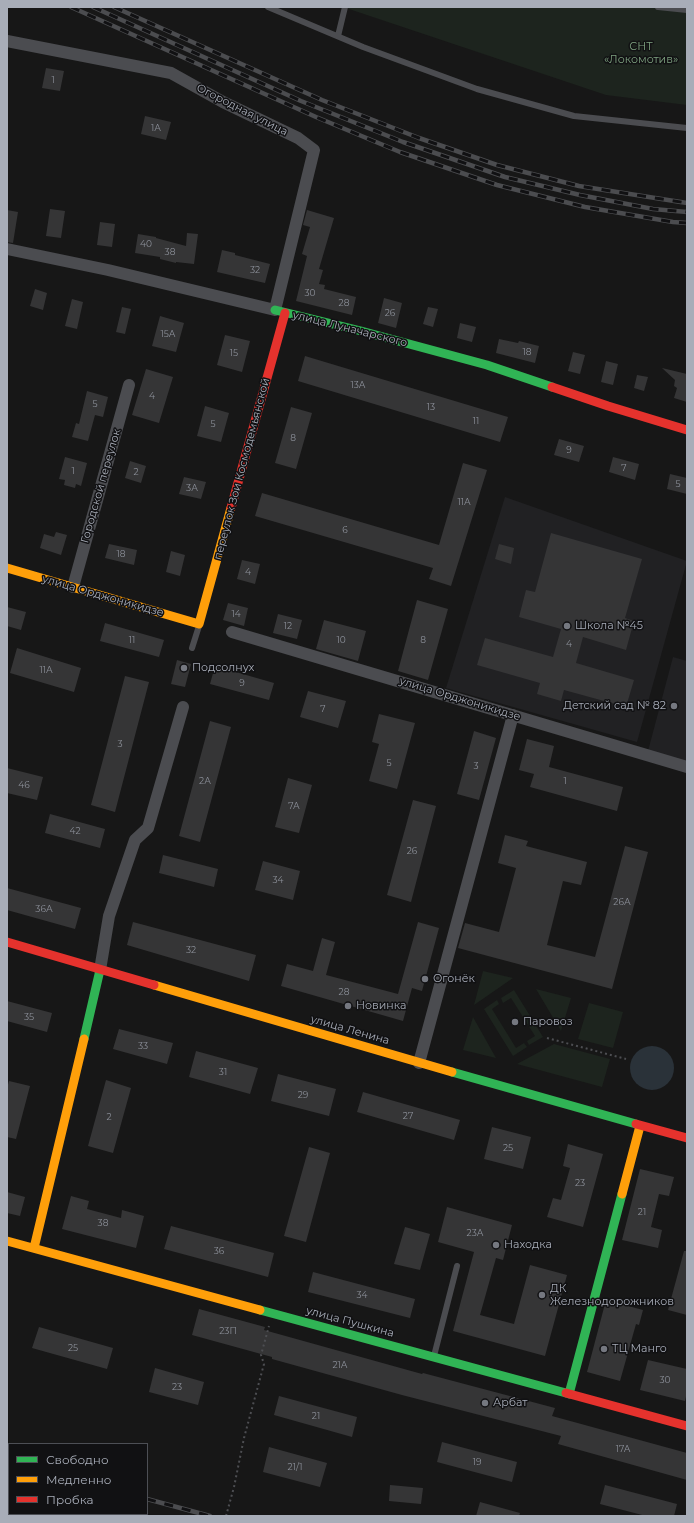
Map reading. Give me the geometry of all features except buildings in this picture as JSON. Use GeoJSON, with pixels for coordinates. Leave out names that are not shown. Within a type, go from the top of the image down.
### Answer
{"type":"FeatureCollection","features":[{"type":"Feature","properties":{"kind":"street","name":"Огородная улица"},"geometry":{"type":"LineString","coordinates":[[7,41],[171,73],[223,102],[298,138],[314,150],[280,312]]}},
{"type":"Feature","properties":{"kind":"street","name":"улица Луначарского"},"geometry":{"type":"LineString","coordinates":[[7,249],[108,270],[361,331],[487,365],[608,406],[687,430]]}},
{"type":"Feature","properties":{"kind":"street","name":"переулок Зои Космодемьянской"},"geometry":{"type":"LineString","coordinates":[[199,624],[280,312]]}},
{"type":"Feature","properties":{"kind":"street","name":"Городской переулок"},"geometry":{"type":"LineString","coordinates":[[73,587],[129,385]]}},
{"type":"Feature","properties":{"kind":"street","name":"улица Орджоникидзе"},"geometry":{"type":"LineString","coordinates":[[7,568],[199,624]]}},
{"type":"Feature","properties":{"kind":"street","name":"улица Орджоникидзе"},"geometry":{"type":"LineString","coordinates":[[232,632],[687,766]]}},
{"type":"Feature","properties":{"kind":"street"},"geometry":{"type":"LineString","coordinates":[[34,1248],[100,970],[108,916],[135,840],[148,828],[183,707]]}},
{"type":"Feature","properties":{"kind":"street"},"geometry":{"type":"LineString","coordinates":[[419,1063],[513,715]]}},
{"type":"Feature","properties":{"kind":"street","name":"улица Ленина"},"geometry":{"type":"LineString","coordinates":[[7,942],[419,1063],[687,1138]]}},
{"type":"Feature","properties":{"kind":"street"},"geometry":{"type":"LineString","coordinates":[[569,1394],[640,1126]]}},
{"type":"Feature","properties":{"kind":"street","name":"улица Пушкина"},"geometry":{"type":"LineString","coordinates":[[7,1240],[687,1426]]}},
{"type":"Feature","properties":{"kind":"lane"},"geometry":{"type":"LineString","coordinates":[[268,7],[293,19],[363,47],[477,89],[574,116],[687,128]]}},
{"type":"Feature","properties":{"kind":"lane"},"geometry":{"type":"LineString","coordinates":[[338,36],[345,7]]}},
{"type":"Feature","properties":{"kind":"lane"},"geometry":{"type":"LineString","coordinates":[[658,7],[687,10]]}},
{"type":"Feature","properties":{"kind":"lane"},"geometry":{"type":"LineString","coordinates":[[192,648],[199,624]]}},
{"type":"Feature","properties":{"kind":"lane"},"geometry":{"type":"LineString","coordinates":[[434,1357],[457,1266]]}},
{"type":"Feature","properties":{"kind":"path"},"geometry":{"type":"LineString","coordinates":[[547,1038],[626,1059]]}},
{"type":"Feature","properties":{"kind":"path"},"geometry":{"type":"LineString","coordinates":[[226,1516],[234,1487],[244,1438],[264,1364],[261,1355],[273,1313]]}},
{"type":"Feature","properties":{"kind":"shaded area","name":"Школа №45"},"geometry":{"type":"Polygon","coordinates":[[[505,497],[687,561],[637,742],[446,688],[505,497]]]}},
{"type":"Feature","properties":{"kind":"shaded area","name":"Детский сад № 82"},"geometry":{"type":"Polygon","coordinates":[[[673,657],[687,661],[687,762],[648,751],[673,657]]]}},
{"type":"Feature","properties":{"kind":"shaded area"},"geometry":{"type":"Polygon","coordinates":[[[652,1046],[664,1050],[670,1056],[674,1068],[670,1080],[664,1086],[652,1090],[640,1086],[634,1080],[630,1068],[634,1056],[640,1050],[652,1046]]]}},
{"type":"Feature","properties":{"kind":"green space","name":"СНТ «Локомотив»"},"geometry":{"type":"Polygon","coordinates":[[[343,7],[687,7],[687,105],[606,95],[343,7]]]}},
{"type":"Feature","properties":{"kind":"green space"},"geometry":{"type":"Polygon","coordinates":[[[483,971],[513,978],[474,1005],[483,971]]]}},
{"type":"Feature","properties":{"kind":"green space"},"geometry":{"type":"Polygon","coordinates":[[[536,989],[571,998],[561,1031],[536,989]]]}},
{"type":"Feature","properties":{"kind":"green space"},"geometry":{"type":"Polygon","coordinates":[[[514,990],[543,1037],[529,1045],[527,1041],[535,1036],[511,998],[503,1003],[501,998],[514,990]]]}},
{"type":"Feature","properties":{"kind":"green space"},"geometry":{"type":"Polygon","coordinates":[[[497,1000],[499,1004],[492,1009],[516,1048],[524,1043],[527,1047],[513,1056],[484,1009],[497,1000]]]}},
{"type":"Feature","properties":{"kind":"green space"},"geometry":{"type":"Polygon","coordinates":[[[589,1003],[623,1012],[613,1048],[578,1039],[589,1003]]]}},
{"type":"Feature","properties":{"kind":"green space"},"geometry":{"type":"Polygon","coordinates":[[[473,1017],[496,1058],[463,1050],[473,1017]]]}},
{"type":"Feature","properties":{"kind":"green space"},"geometry":{"type":"Polygon","coordinates":[[[554,1044],[610,1059],[602,1087],[517,1064],[554,1044]]]}},
{"type":"Feature","properties":{"kind":"railway"},"geometry":{"type":"LineString","coordinates":[[71,7],[316,117],[400,152],[497,185],[585,207],[687,223]]}},
{"type":"Feature","properties":{"kind":"railway"},"geometry":{"type":"LineString","coordinates":[[93,7],[301,101],[403,142],[505,177],[580,195],[653,209],[687,212]]}},
{"type":"Feature","properties":{"kind":"railway"},"geometry":{"type":"LineString","coordinates":[[114,7],[322,100],[419,138],[497,165],[579,186],[687,203]]}},
{"type":"Feature","properties":{"kind":"railway"},"geometry":{"type":"LineString","coordinates":[[148,1499],[210,1516]]}},
{"type":"Feature","properties":{"kind":"railway"},"geometry":{"type":"LineString","coordinates":[[101,1515],[105,1516]]}},
{"type":"Feature","properties":{"kind":"traffic: fast"},"geometry":{"type":"LineString","coordinates":[[275,310],[361,331],[487,365],[552,387]]}},
{"type":"Feature","properties":{"kind":"traffic: fast"},"geometry":{"type":"LineString","coordinates":[[84,1039],[100,970]]}},
{"type":"Feature","properties":{"kind":"traffic: fast"},"geometry":{"type":"LineString","coordinates":[[452,1072],[636,1124]]}},
{"type":"Feature","properties":{"kind":"traffic: fast"},"geometry":{"type":"LineString","coordinates":[[569,1394],[622,1194]]}},
{"type":"Feature","properties":{"kind":"traffic: fast"},"geometry":{"type":"LineString","coordinates":[[260,1310],[566,1393]]}},
{"type":"Feature","properties":{"kind":"traffic: slow"},"geometry":{"type":"LineString","coordinates":[[7,568],[199,624],[231,508]]}},
{"type":"Feature","properties":{"kind":"traffic: slow"},"geometry":{"type":"LineString","coordinates":[[154,985],[452,1072]]}},
{"type":"Feature","properties":{"kind":"traffic: slow"},"geometry":{"type":"LineString","coordinates":[[34,1248],[84,1039]]}},
{"type":"Feature","properties":{"kind":"traffic: slow"},"geometry":{"type":"LineString","coordinates":[[622,1194],[640,1126]]}},
{"type":"Feature","properties":{"kind":"traffic: slow"},"geometry":{"type":"LineString","coordinates":[[7,1241],[260,1310]]}},
{"type":"Feature","properties":{"kind":"traffic: jam"},"geometry":{"type":"LineString","coordinates":[[231,508],[285,313]]}},
{"type":"Feature","properties":{"kind":"traffic: jam"},"geometry":{"type":"LineString","coordinates":[[552,387],[687,430]]}},
{"type":"Feature","properties":{"kind":"traffic: jam"},"geometry":{"type":"LineString","coordinates":[[7,942],[154,985]]}},
{"type":"Feature","properties":{"kind":"traffic: jam"},"geometry":{"type":"LineString","coordinates":[[636,1124],[687,1138]]}},
{"type":"Feature","properties":{"kind":"traffic: jam"},"geometry":{"type":"LineString","coordinates":[[566,1393],[687,1426]]}},
{"type":"Feature","properties":{"kind":"place","name":"Школа №45"},"geometry":{"type":"Point","coordinates":[567,626]}},
{"type":"Feature","properties":{"kind":"place","name":"Подсолнух"},"geometry":{"type":"Point","coordinates":[184,668]}},
{"type":"Feature","properties":{"kind":"place","name":"Детский сад № 82"},"geometry":{"type":"Point","coordinates":[674,706]}},
{"type":"Feature","properties":{"kind":"place","name":"Огонёк"},"geometry":{"type":"Point","coordinates":[425,979]}},
{"type":"Feature","properties":{"kind":"place","name":"Новинка"},"geometry":{"type":"Point","coordinates":[348,1006]}},
{"type":"Feature","properties":{"kind":"place","name":"Паровоз"},"geometry":{"type":"Point","coordinates":[515,1022]}},
{"type":"Feature","properties":{"kind":"place","name":"Находка"},"geometry":{"type":"Point","coordinates":[496,1245]}},
{"type":"Feature","properties":{"kind":"place","name":"ДК Железнодорожников"},"geometry":{"type":"Point","coordinates":[542,1295]}},
{"type":"Feature","properties":{"kind":"place","name":"ТЦ Манго"},"geometry":{"type":"Point","coordinates":[604,1349]}},
{"type":"Feature","properties":{"kind":"place","name":"Арбат"},"geometry":{"type":"Point","coordinates":[485,1403]}}]}
